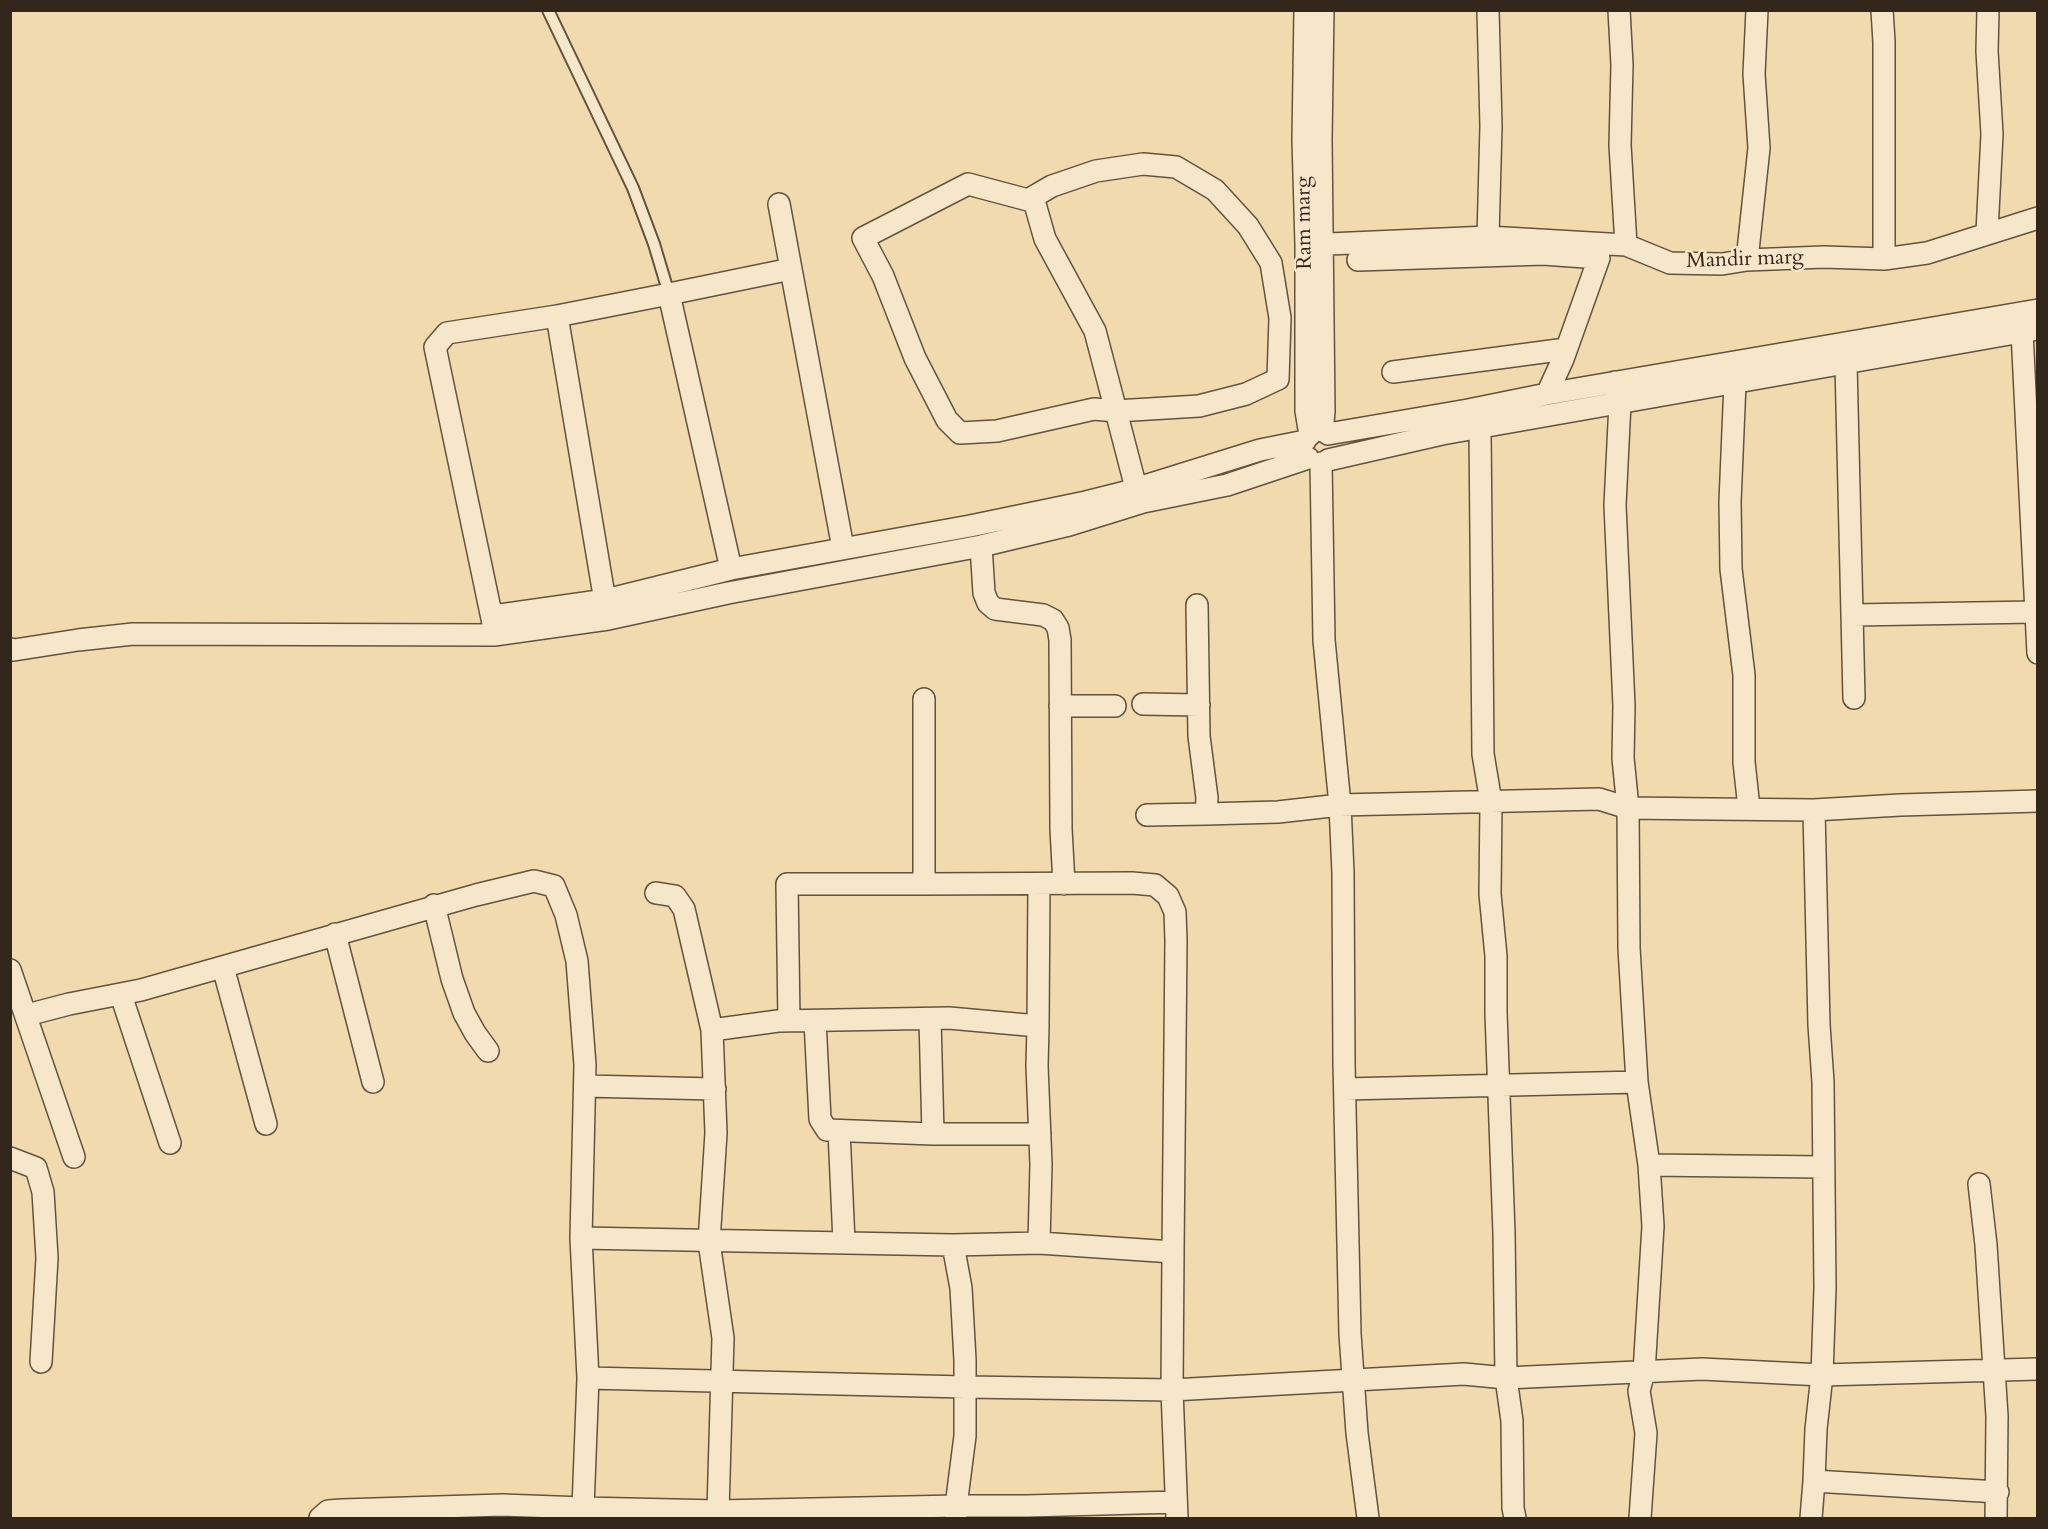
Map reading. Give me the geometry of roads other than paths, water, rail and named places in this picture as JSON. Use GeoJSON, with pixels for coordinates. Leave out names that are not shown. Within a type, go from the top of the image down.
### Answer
{"type":"FeatureCollection","features":[{"type":"Feature","properties":{"kind":"street","name":"Ram marg"},"geometry":{"type":"LineString","coordinates":[[1305,10],[1303,140],[1314,244],[1306,411],[1317,446],[1324,640],[1340,806],[1353,1381],[1368,1518]]}},
{"type":"Feature","properties":{"kind":"street"},"geometry":{"type":"LineString","coordinates":[[1314,244],[1323,10]]}},
{"type":"Feature","properties":{"kind":"street"},"geometry":{"type":"LineString","coordinates":[[1488,10],[1491,126],[1488,237]]}},
{"type":"Feature","properties":{"kind":"street"},"geometry":{"type":"LineString","coordinates":[[1619,10],[1622,65],[1620,145],[1626,245]]}},
{"type":"Feature","properties":{"kind":"street"},"geometry":{"type":"LineString","coordinates":[[1748,260],[1759,148],[1754,74],[1757,10]]}},
{"type":"Feature","properties":{"kind":"street"},"geometry":{"type":"LineString","coordinates":[[1882,10],[1884,259]]}},
{"type":"Feature","properties":{"kind":"street"},"geometry":{"type":"LineString","coordinates":[[1987,232],[1992,134],[1987,51],[1988,10]]}},
{"type":"Feature","properties":{"kind":"street"},"geometry":{"type":"LineString","coordinates":[[1143,164],[1176,167],[1215,190],[1248,226],[1271,263],[1280,318],[1278,379],[1246,394],[1199,406],[1116,411],[1094,409],[997,430],[960,433],[947,420],[915,358],[883,276],[863,238],[968,184],[1028,200],[1052,186],[1096,171],[1143,164]]}},
{"type":"Feature","properties":{"kind":"street"},"geometry":{"type":"LineString","coordinates":[[1033,197],[1045,239],[1095,331],[1136,488]]}},
{"type":"Feature","properties":{"kind":"street"},"geometry":{"type":"LineString","coordinates":[[779,204],[843,548]]}},
{"type":"Feature","properties":{"kind":"street","name":"Mandir marg"},"geometry":{"type":"LineString","coordinates":[[1314,244],[1488,237],[1626,245],[1670,263],[1722,264],[1748,260],[1824,256],[1884,259],[1927,253],[1987,232],[2037,218]]}},
{"type":"Feature","properties":{"kind":"street"},"geometry":{"type":"LineString","coordinates":[[1358,260],[1543,254],[1599,258],[1547,394]]}},
{"type":"Feature","properties":{"kind":"street"},"geometry":{"type":"LineString","coordinates":[[494,626],[435,347],[447,333],[557,316],[791,268]]}},
{"type":"Feature","properties":{"kind":"street"},"geometry":{"type":"LineString","coordinates":[[669,294],[731,569]]}},
{"type":"Feature","properties":{"kind":"street"},"geometry":{"type":"LineString","coordinates":[[557,316],[607,610]]}},
{"type":"Feature","properties":{"kind":"street"},"geometry":{"type":"LineString","coordinates":[[1474,419],[1620,403],[1734,373],[2029,321]]}},
{"type":"Feature","properties":{"kind":"street"},"geometry":{"type":"LineString","coordinates":[[607,610],[731,569],[970,526],[1086,502],[1260,450],[1395,443],[1547,394],[1615,382],[1846,364],[2029,321]]}},
{"type":"Feature","properties":{"kind":"street"},"geometry":{"type":"LineString","coordinates":[[2029,321],[2037,653]]}},
{"type":"Feature","properties":{"kind":"street"},"geometry":{"type":"LineString","coordinates":[[1393,372],[1566,349]]}},
{"type":"Feature","properties":{"kind":"street"},"geometry":{"type":"LineString","coordinates":[[1846,364],[1854,698]]}},
{"type":"Feature","properties":{"kind":"street"},"geometry":{"type":"LineString","coordinates":[[1734,373],[1730,502],[1731,569],[1744,675],[1744,762],[1749,808]]}},
{"type":"Feature","properties":{"kind":"street"},"geometry":{"type":"LineString","coordinates":[[1615,382],[1620,403],[1615,505],[1624,706],[1623,758],[1628,808],[1629,948],[1637,1082],[1649,1166],[1653,1226],[1644,1372],[1639,1391],[1646,1432],[1640,1518]]}},
{"type":"Feature","properties":{"kind":"street"},"geometry":{"type":"LineString","coordinates":[[1474,419],[1483,754],[1491,802],[1490,894],[1496,956],[1506,1377],[1512,1421],[1515,1518]]}},
{"type":"Feature","properties":{"kind":"street"},"geometry":{"type":"LineString","coordinates":[[10,649],[14,651],[78,640],[133,634],[494,626],[728,592],[981,546],[1069,525],[1143,502],[1227,485],[1317,446]]}},
{"type":"Feature","properties":{"kind":"street"},"geometry":{"type":"LineString","coordinates":[[981,546],[984,593],[988,603],[995,609],[1042,615],[1053,620],[1058,628],[1064,884]]}},
{"type":"Feature","properties":{"kind":"street"},"geometry":{"type":"LineString","coordinates":[[1197,605],[1199,736],[1206,814]]}},
{"type":"Feature","properties":{"kind":"street"},"geometry":{"type":"LineString","coordinates":[[1853,615],[2035,612]]}},
{"type":"Feature","properties":{"kind":"street"},"geometry":{"type":"LineString","coordinates":[[924,699],[924,885]]}},
{"type":"Feature","properties":{"kind":"street"},"geometry":{"type":"LineString","coordinates":[[1143,704],[1199,705]]}},
{"type":"Feature","properties":{"kind":"street"},"geometry":{"type":"LineString","coordinates":[[1060,706],[1115,706]]}},
{"type":"Feature","properties":{"kind":"street"},"geometry":{"type":"LineString","coordinates":[[1147,815],[1278,812],[1340,806],[1599,799],[1628,808],[1814,810],[1900,804],[2037,801]]}},
{"type":"Feature","properties":{"kind":"street"},"geometry":{"type":"LineString","coordinates":[[1811,1518],[1816,1429],[1822,1375],[1825,1288],[1823,1082],[1819,1025],[1814,810]]}},
{"type":"Feature","properties":{"kind":"street"},"geometry":{"type":"LineString","coordinates":[[27,1015],[69,1004],[121,995],[434,905],[534,881],[554,886],[566,915],[577,961],[585,1086],[581,1162],[581,1238],[588,1378],[583,1513]]}},
{"type":"Feature","properties":{"kind":"street"},"geometry":{"type":"LineString","coordinates":[[320,1518],[328,1511],[342,1510],[446,1513],[502,1505],[583,1513],[718,1515],[956,1512],[1027,1506],[1177,1510],[1172,1390],[1175,912],[1167,896],[1155,885],[1132,883],[787,884],[789,1021]]}},
{"type":"Feature","properties":{"kind":"street"},"geometry":{"type":"LineString","coordinates":[[1039,1243],[1040,884]]}},
{"type":"Feature","properties":{"kind":"street"},"geometry":{"type":"LineString","coordinates":[[656,893],[675,896],[684,909],[712,1030],[716,1133],[709,1242],[723,1338],[718,1515]]}},
{"type":"Feature","properties":{"kind":"street"},"geometry":{"type":"LineString","coordinates":[[434,905],[452,979],[461,1004],[475,1033],[488,1051]]}},
{"type":"Feature","properties":{"kind":"street"},"geometry":{"type":"LineString","coordinates":[[335,934],[373,1082]]}},
{"type":"Feature","properties":{"kind":"street"},"geometry":{"type":"LineString","coordinates":[[223,967],[266,1124]]}},
{"type":"Feature","properties":{"kind":"street"},"geometry":{"type":"LineString","coordinates":[[10,970],[74,1157]]}},
{"type":"Feature","properties":{"kind":"street"},"geometry":{"type":"LineString","coordinates":[[121,995],[170,1143]]}},
{"type":"Feature","properties":{"kind":"street"},"geometry":{"type":"LineString","coordinates":[[712,1030],[789,1021],[949,1018],[1038,1026]]}},
{"type":"Feature","properties":{"kind":"street"},"geometry":{"type":"LineString","coordinates":[[930,1019],[933,1134]]}},
{"type":"Feature","properties":{"kind":"street"},"geometry":{"type":"LineString","coordinates":[[815,1021],[820,1119],[827,1130],[933,1134],[1040,1134]]}},
{"type":"Feature","properties":{"kind":"street"},"geometry":{"type":"LineString","coordinates":[[1345,1089],[1637,1082]]}},
{"type":"Feature","properties":{"kind":"street"},"geometry":{"type":"LineString","coordinates":[[585,1086],[715,1089]]}},
{"type":"Feature","properties":{"kind":"street"},"geometry":{"type":"LineString","coordinates":[[839,1131],[844,1242]]}},
{"type":"Feature","properties":{"kind":"street"},"geometry":{"type":"LineString","coordinates":[[10,1158],[36,1168],[43,1192],[47,1258],[41,1362]]}},
{"type":"Feature","properties":{"kind":"street"},"geometry":{"type":"LineString","coordinates":[[1649,1166],[1823,1167]]}},
{"type":"Feature","properties":{"kind":"street"},"geometry":{"type":"LineString","coordinates":[[1979,1184],[1986,1245],[1997,1416],[1996,1518]]}},
{"type":"Feature","properties":{"kind":"street"},"geometry":{"type":"LineString","coordinates":[[581,1238],[952,1245],[1039,1243],[1173,1252]]}},
{"type":"Feature","properties":{"kind":"street"},"geometry":{"type":"LineString","coordinates":[[952,1245],[962,1288],[965,1388],[965,1436],[956,1512]]}},
{"type":"Feature","properties":{"kind":"street"},"geometry":{"type":"LineString","coordinates":[[588,1378],[965,1388],[1172,1390],[1464,1374],[1506,1377],[1702,1370],[1822,1375],[2037,1369]]}},
{"type":"Feature","properties":{"kind":"street"},"geometry":{"type":"LineString","coordinates":[[1814,1481],[1998,1492]]}},
{"type":"Feature","properties":{"kind":"lane"},"geometry":{"type":"LineString","coordinates":[[548,10],[633,188],[651,235],[669,294]]}}]}
